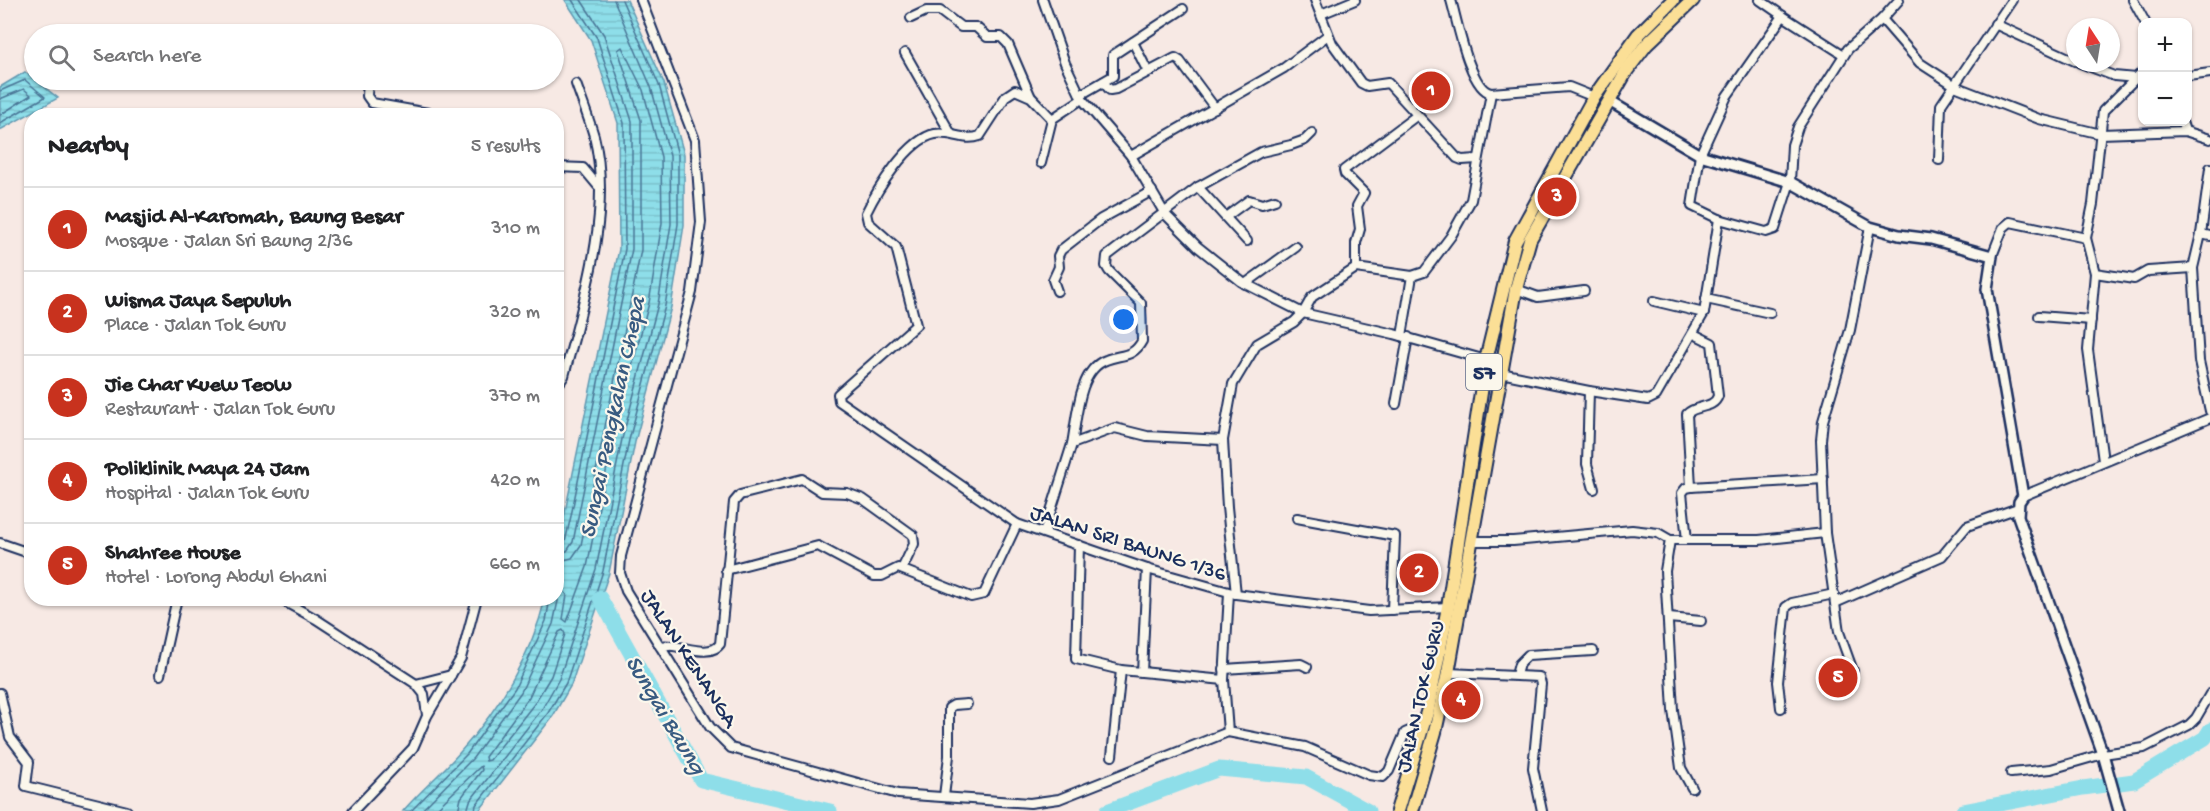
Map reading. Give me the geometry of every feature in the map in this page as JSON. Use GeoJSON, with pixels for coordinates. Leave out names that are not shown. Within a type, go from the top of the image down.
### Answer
{"type":"FeatureCollection","features":[{"type":"Feature","properties":{"kind":"main road","name":"JALAN TOK GURU"},"geometry":{"type":"LineString","coordinates":[[1397,811],[1422,733],[1448,608],[1486,360],[1515,241],[1594,97],[1638,35],[1673,0]]}},
{"type":"Feature","properties":{"kind":"main road","name":"JALAN TOK GURU"},"geometry":{"type":"LineString","coordinates":[[1412,811],[1448,673],[1516,289],[1530,239],[1627,70],[1646,45],[1693,0]]}},
{"type":"Feature","properties":{"kind":"main road"},"geometry":{"type":"LineString","coordinates":[[1481,394],[1496,397]]}},
{"type":"Feature","properties":{"kind":"street","name":"JALAN KENANGA"},"geometry":{"type":"LineString","coordinates":[[641,0],[695,140],[700,222],[692,292],[619,564],[626,591],[710,727],[730,748],[898,794],[1047,802],[1228,732]]}},
{"type":"Feature","properties":{"kind":"street"},"geometry":{"type":"LineString","coordinates":[[1043,0],[1065,63],[1081,97],[1131,156],[1165,214],[1198,247],[1245,284],[1303,313],[1405,337],[1486,360]]}},
{"type":"Feature","properties":{"kind":"street"},"geometry":{"type":"LineString","coordinates":[[1315,0],[1328,35],[1362,84],[1388,83],[1416,116],[1460,160],[1478,159]]}},
{"type":"Feature","properties":{"kind":"street"},"geometry":{"type":"LineString","coordinates":[[1321,14],[1355,0]]}},
{"type":"Feature","properties":{"kind":"street"},"geometry":{"type":"LineString","coordinates":[[1451,0],[1475,81],[1484,91],[1491,93],[1571,87],[1594,97]]}},
{"type":"Feature","properties":{"kind":"street"},"geometry":{"type":"LineString","coordinates":[[1760,0],[1844,55]]}},
{"type":"Feature","properties":{"kind":"street"},"geometry":{"type":"LineString","coordinates":[[1783,16],[1727,96],[1700,155],[1692,206],[1719,219],[1757,231],[1773,231],[1790,182],[1795,134],[1844,55],[1899,0]]}},
{"type":"Feature","properties":{"kind":"street"},"geometry":{"type":"LineString","coordinates":[[1939,160],[1940,109],[2012,0]]}},
{"type":"Feature","properties":{"kind":"street"},"geometry":{"type":"LineString","coordinates":[[2133,0],[2143,18]]}},
{"type":"Feature","properties":{"kind":"street"},"geometry":{"type":"LineString","coordinates":[[1041,163],[1052,118],[1114,74],[1113,55],[1183,9]]}},
{"type":"Feature","properties":{"kind":"street"},"geometry":{"type":"LineString","coordinates":[[911,18],[926,10],[940,11],[962,27],[976,27],[987,36],[1000,37],[1008,44],[1031,97]]}},
{"type":"Feature","properties":{"kind":"street"},"geometry":{"type":"LineString","coordinates":[[1882,19],[1920,63],[1954,85],[2039,119],[2101,134],[2185,131],[2210,138]]}},
{"type":"Feature","properties":{"kind":"street"},"geometry":{"type":"LineString","coordinates":[[1995,24],[2066,57]]}},
{"type":"Feature","properties":{"kind":"street"},"geometry":{"type":"LineString","coordinates":[[1131,156],[1284,68],[1328,35]]}},
{"type":"Feature","properties":{"kind":"street"},"geometry":{"type":"LineString","coordinates":[[1133,42],[1148,72]]}},
{"type":"Feature","properties":{"kind":"street"},"geometry":{"type":"LineString","coordinates":[[905,53],[951,134],[968,140],[980,136],[1007,95],[1017,90],[1031,97],[1052,118]]}},
{"type":"Feature","properties":{"kind":"street"},"geometry":{"type":"LineString","coordinates":[[1103,82],[1110,90],[1115,90],[1169,59],[1178,59],[1215,108]]}},
{"type":"Feature","properties":{"kind":"street"},"geometry":{"type":"LineString","coordinates":[[2104,72],[2114,76],[2138,75]]}},
{"type":"Feature","properties":{"kind":"street"},"geometry":{"type":"LineString","coordinates":[[2192,75],[2210,73]]}},
{"type":"Feature","properties":{"kind":"street"},"geometry":{"type":"LineString","coordinates":[[2103,461],[2088,350],[2096,273],[2086,238],[2093,204],[2104,110],[2138,76]]}},
{"type":"Feature","properties":{"kind":"street"},"geometry":{"type":"LineString","coordinates":[[564,376],[585,293],[595,235],[599,187],[594,138],[576,84]]}},
{"type":"Feature","properties":{"kind":"street"},"geometry":{"type":"LineString","coordinates":[[367,90],[367,96],[372,103],[396,108]]}},
{"type":"Feature","properties":{"kind":"street"},"geometry":{"type":"LineString","coordinates":[[1422,733],[1414,729],[1405,733],[1389,771],[1378,777],[1305,747],[1228,732],[1224,669],[1233,594],[1223,440],[1233,384],[1256,345],[1294,322],[1303,313],[1312,297],[1356,268],[1412,276],[1424,272],[1451,236],[1471,200],[1477,179],[1478,159],[1491,93]]}},
{"type":"Feature","properties":{"kind":"street"},"geometry":{"type":"LineString","coordinates":[[1609,101],[1700,155],[1790,182],[1870,227],[1899,235],[1931,239],[1992,256]]}},
{"type":"Feature","properties":{"kind":"street"},"geometry":{"type":"LineString","coordinates":[[1356,268],[1356,243],[1360,229],[1357,206],[1364,192],[1345,174],[1344,170],[1416,116]]}},
{"type":"Feature","properties":{"kind":"street"},"geometry":{"type":"LineString","coordinates":[[2183,126],[2185,131]]}},
{"type":"Feature","properties":{"kind":"street"},"geometry":{"type":"LineString","coordinates":[[1044,533],[1072,444],[1085,382],[1090,372],[1107,359],[1132,353],[1142,341],[1142,309],[1139,298],[1109,271],[1106,266],[1107,256],[1198,187],[1261,152],[1305,140],[1312,133]]}},
{"type":"Feature","properties":{"kind":"street","name":"JALAN SRI BAUNG 1/36"},"geometry":{"type":"LineString","coordinates":[[951,134],[932,135],[906,151],[867,210],[868,222],[896,247],[916,322],[914,329],[837,397],[838,401],[1017,524],[1147,569],[1233,594],[1367,611],[1448,608]]}},
{"type":"Feature","properties":{"kind":"street"},"geometry":{"type":"LineString","coordinates":[[564,167],[583,168],[599,187]]}},
{"type":"Feature","properties":{"kind":"street"},"geometry":{"type":"LineString","coordinates":[[2210,168],[2206,235],[2193,268],[2199,361],[2210,411]]}},
{"type":"Feature","properties":{"kind":"street"},"geometry":{"type":"LineString","coordinates":[[1198,187],[1227,216],[1247,241]]}},
{"type":"Feature","properties":{"kind":"street"},"geometry":{"type":"LineString","coordinates":[[1056,291],[1053,280],[1059,267],[1061,250],[1101,219],[1152,191]]}},
{"type":"Feature","properties":{"kind":"street"},"geometry":{"type":"LineString","coordinates":[[1227,216],[1250,200],[1262,204],[1275,200]]}},
{"type":"Feature","properties":{"kind":"street"},"geometry":{"type":"LineString","coordinates":[[1501,373],[1589,392],[1653,399],[1694,334],[1704,313],[1719,219]]}},
{"type":"Feature","properties":{"kind":"street"},"geometry":{"type":"LineString","coordinates":[[2086,238],[2010,222],[2003,228],[1992,256],[1987,289],[2023,496],[2018,508],[2020,524],[2103,754],[2119,811]]}},
{"type":"Feature","properties":{"kind":"street"},"geometry":{"type":"LineString","coordinates":[[1853,671],[1839,632],[1825,533],[1822,428],[1850,330],[1870,227]]}},
{"type":"Feature","properties":{"kind":"street"},"geometry":{"type":"LineString","coordinates":[[1245,284],[1296,247]]}},
{"type":"Feature","properties":{"kind":"street"},"geometry":{"type":"LineString","coordinates":[[2096,273],[2134,279],[2148,271],[2193,268]]}},
{"type":"Feature","properties":{"kind":"street"},"geometry":{"type":"LineString","coordinates":[[1396,404],[1412,276]]}},
{"type":"Feature","properties":{"kind":"street"},"geometry":{"type":"LineString","coordinates":[[1516,289],[1539,297],[1584,291]]}},
{"type":"Feature","properties":{"kind":"street"},"geometry":{"type":"LineString","coordinates":[[1706,299],[1770,313]]}},
{"type":"Feature","properties":{"kind":"street"},"geometry":{"type":"LineString","coordinates":[[1654,301],[1704,313]]}},
{"type":"Feature","properties":{"kind":"street"},"geometry":{"type":"LineString","coordinates":[[2039,316],[2091,320]]}},
{"type":"Feature","properties":{"kind":"street"},"geometry":{"type":"LineString","coordinates":[[1691,487],[1687,414],[1689,411],[1711,405],[1718,396],[1712,343],[1694,334]]}},
{"type":"Feature","properties":{"kind":"street"},"geometry":{"type":"LineString","coordinates":[[1589,392],[1587,464],[1594,489]]}},
{"type":"Feature","properties":{"kind":"street"},"geometry":{"type":"LineString","coordinates":[[2023,496],[2210,418]]}},
{"type":"Feature","properties":{"kind":"street"},"geometry":{"type":"LineString","coordinates":[[1072,444],[1115,428],[1147,436],[1223,440]]}},
{"type":"Feature","properties":{"kind":"street"},"geometry":{"type":"LineString","coordinates":[[660,646],[673,644],[708,651],[718,647],[736,498],[802,479],[822,492],[847,493],[863,499],[911,533],[915,541],[902,569]]}},
{"type":"Feature","properties":{"kind":"street"},"geometry":{"type":"LineString","coordinates":[[1687,540],[1682,493],[1691,487],[1823,479]]}},
{"type":"Feature","properties":{"kind":"street"},"geometry":{"type":"LineString","coordinates":[[1835,603],[1942,556],[1967,526],[2018,508]]}},
{"type":"Feature","properties":{"kind":"street"},"geometry":{"type":"LineString","coordinates":[[1297,518],[1395,536],[1392,610]]}},
{"type":"Feature","properties":{"kind":"street"},"geometry":{"type":"LineString","coordinates":[[726,570],[812,546],[823,547],[874,576],[882,576],[895,568],[902,569],[971,597],[979,597],[984,594],[1017,524]]}},
{"type":"Feature","properties":{"kind":"street"},"geometry":{"type":"LineString","coordinates":[[1471,541],[1513,542],[1632,530],[1650,531],[1670,540],[1759,540],[1825,533]]}},
{"type":"Feature","properties":{"kind":"street"},"geometry":{"type":"LineString","coordinates":[[1670,540],[1665,571],[1677,748],[1681,768],[1692,788]]}},
{"type":"Feature","properties":{"kind":"street"},"geometry":{"type":"LineString","coordinates":[[0,543],[24,551]]}},
{"type":"Feature","properties":{"kind":"street"},"geometry":{"type":"LineString","coordinates":[[1079,545],[1074,656],[1081,662],[1121,670],[1224,680]]}},
{"type":"Feature","properties":{"kind":"street"},"geometry":{"type":"LineString","coordinates":[[1142,672],[1147,569]]}},
{"type":"Feature","properties":{"kind":"street"},"geometry":{"type":"LineString","coordinates":[[1780,708],[1778,687],[1786,608],[1792,603],[1834,594]]}},
{"type":"Feature","properties":{"kind":"street"},"geometry":{"type":"LineString","coordinates":[[160,675],[175,606]]}},
{"type":"Feature","properties":{"kind":"street"},"geometry":{"type":"LineString","coordinates":[[292,606],[416,684],[424,694],[427,716]]}},
{"type":"Feature","properties":{"kind":"street"},"geometry":{"type":"LineString","coordinates":[[353,811],[413,748],[427,716],[461,658],[475,606]]}},
{"type":"Feature","properties":{"kind":"street"},"geometry":{"type":"LineString","coordinates":[[1669,618],[1701,621]]}},
{"type":"Feature","properties":{"kind":"street"},"geometry":{"type":"LineString","coordinates":[[1516,675],[1519,664],[1528,655],[1593,651]]}},
{"type":"Feature","properties":{"kind":"street"},"geometry":{"type":"LineString","coordinates":[[1224,669],[1301,664],[1307,667]]}},
{"type":"Feature","properties":{"kind":"street"},"geometry":{"type":"LineString","coordinates":[[1112,756],[1121,670]]}},
{"type":"Feature","properties":{"kind":"street"},"geometry":{"type":"LineString","coordinates":[[1448,673],[1539,677],[1541,684],[1533,768],[1542,811]]}},
{"type":"Feature","properties":{"kind":"street"},"geometry":{"type":"LineString","coordinates":[[416,684],[451,675]]}},
{"type":"Feature","properties":{"kind":"street"},"geometry":{"type":"LineString","coordinates":[[0,693],[10,737],[28,762],[26,786],[127,811]]}},
{"type":"Feature","properties":{"kind":"street"},"geometry":{"type":"LineString","coordinates":[[2011,773],[2051,769],[2103,754],[2144,748],[2181,731],[2196,718],[2210,694]]}},
{"type":"Feature","properties":{"kind":"street"},"geometry":{"type":"LineString","coordinates":[[944,796],[949,756],[949,708],[954,705],[967,704]]}},
{"type":"Feature","properties":{"kind":"water","name":"Sungai Pengkalan Chepa"},"geometry":{"type":"Polygon","coordinates":[[[565,0],[627,0],[664,83],[684,154],[684,225],[671,307],[635,442],[609,573],[571,685],[553,716],[479,811],[403,811],[475,735],[501,699],[523,660],[543,606],[564,606],[564,517],[619,249],[618,123],[591,40],[565,0]]]}},
{"type":"Feature","properties":{"kind":"water"},"geometry":{"type":"Polygon","coordinates":[[[24,73],[24,90],[48,90],[58,98],[40,108],[24,108],[24,117],[0,130],[0,87],[24,73]]]}},
{"type":"Feature","properties":{"kind":"waterway","name":"Sungai Baung"},"geometry":{"type":"LineString","coordinates":[[600,598],[701,780],[830,811]]}},
{"type":"Feature","properties":{"kind":"waterway","name":"Sungai Baung"},"geometry":{"type":"LineString","coordinates":[[1963,811],[2083,788],[2134,781],[2205,738],[2210,730]]}},
{"type":"Feature","properties":{"kind":"waterway","name":"Sungai Baung"},"geometry":{"type":"LineString","coordinates":[[1107,811],[1219,769],[1306,777],[1368,811]]}},
{"type":"Feature","properties":{"kind":"place","name":"Masjid Al-Karomah, Baung Besar"},"geometry":{"type":"Point","coordinates":[1431,91]}},
{"type":"Feature","properties":{"kind":"place","name":"Jie Char Kuew Teow"},"geometry":{"type":"Point","coordinates":[1557,197]}},
{"type":"Feature","properties":{"kind":"place","name":"Wisma Jaya Sepuluh"},"geometry":{"type":"Point","coordinates":[1419,573]}},
{"type":"Feature","properties":{"kind":"place","name":"Shahree House"},"geometry":{"type":"Point","coordinates":[1838,678]}},
{"type":"Feature","properties":{"kind":"place","name":"Poliklinik Maya 24 Jam"},"geometry":{"type":"Point","coordinates":[1461,700]}}]}
